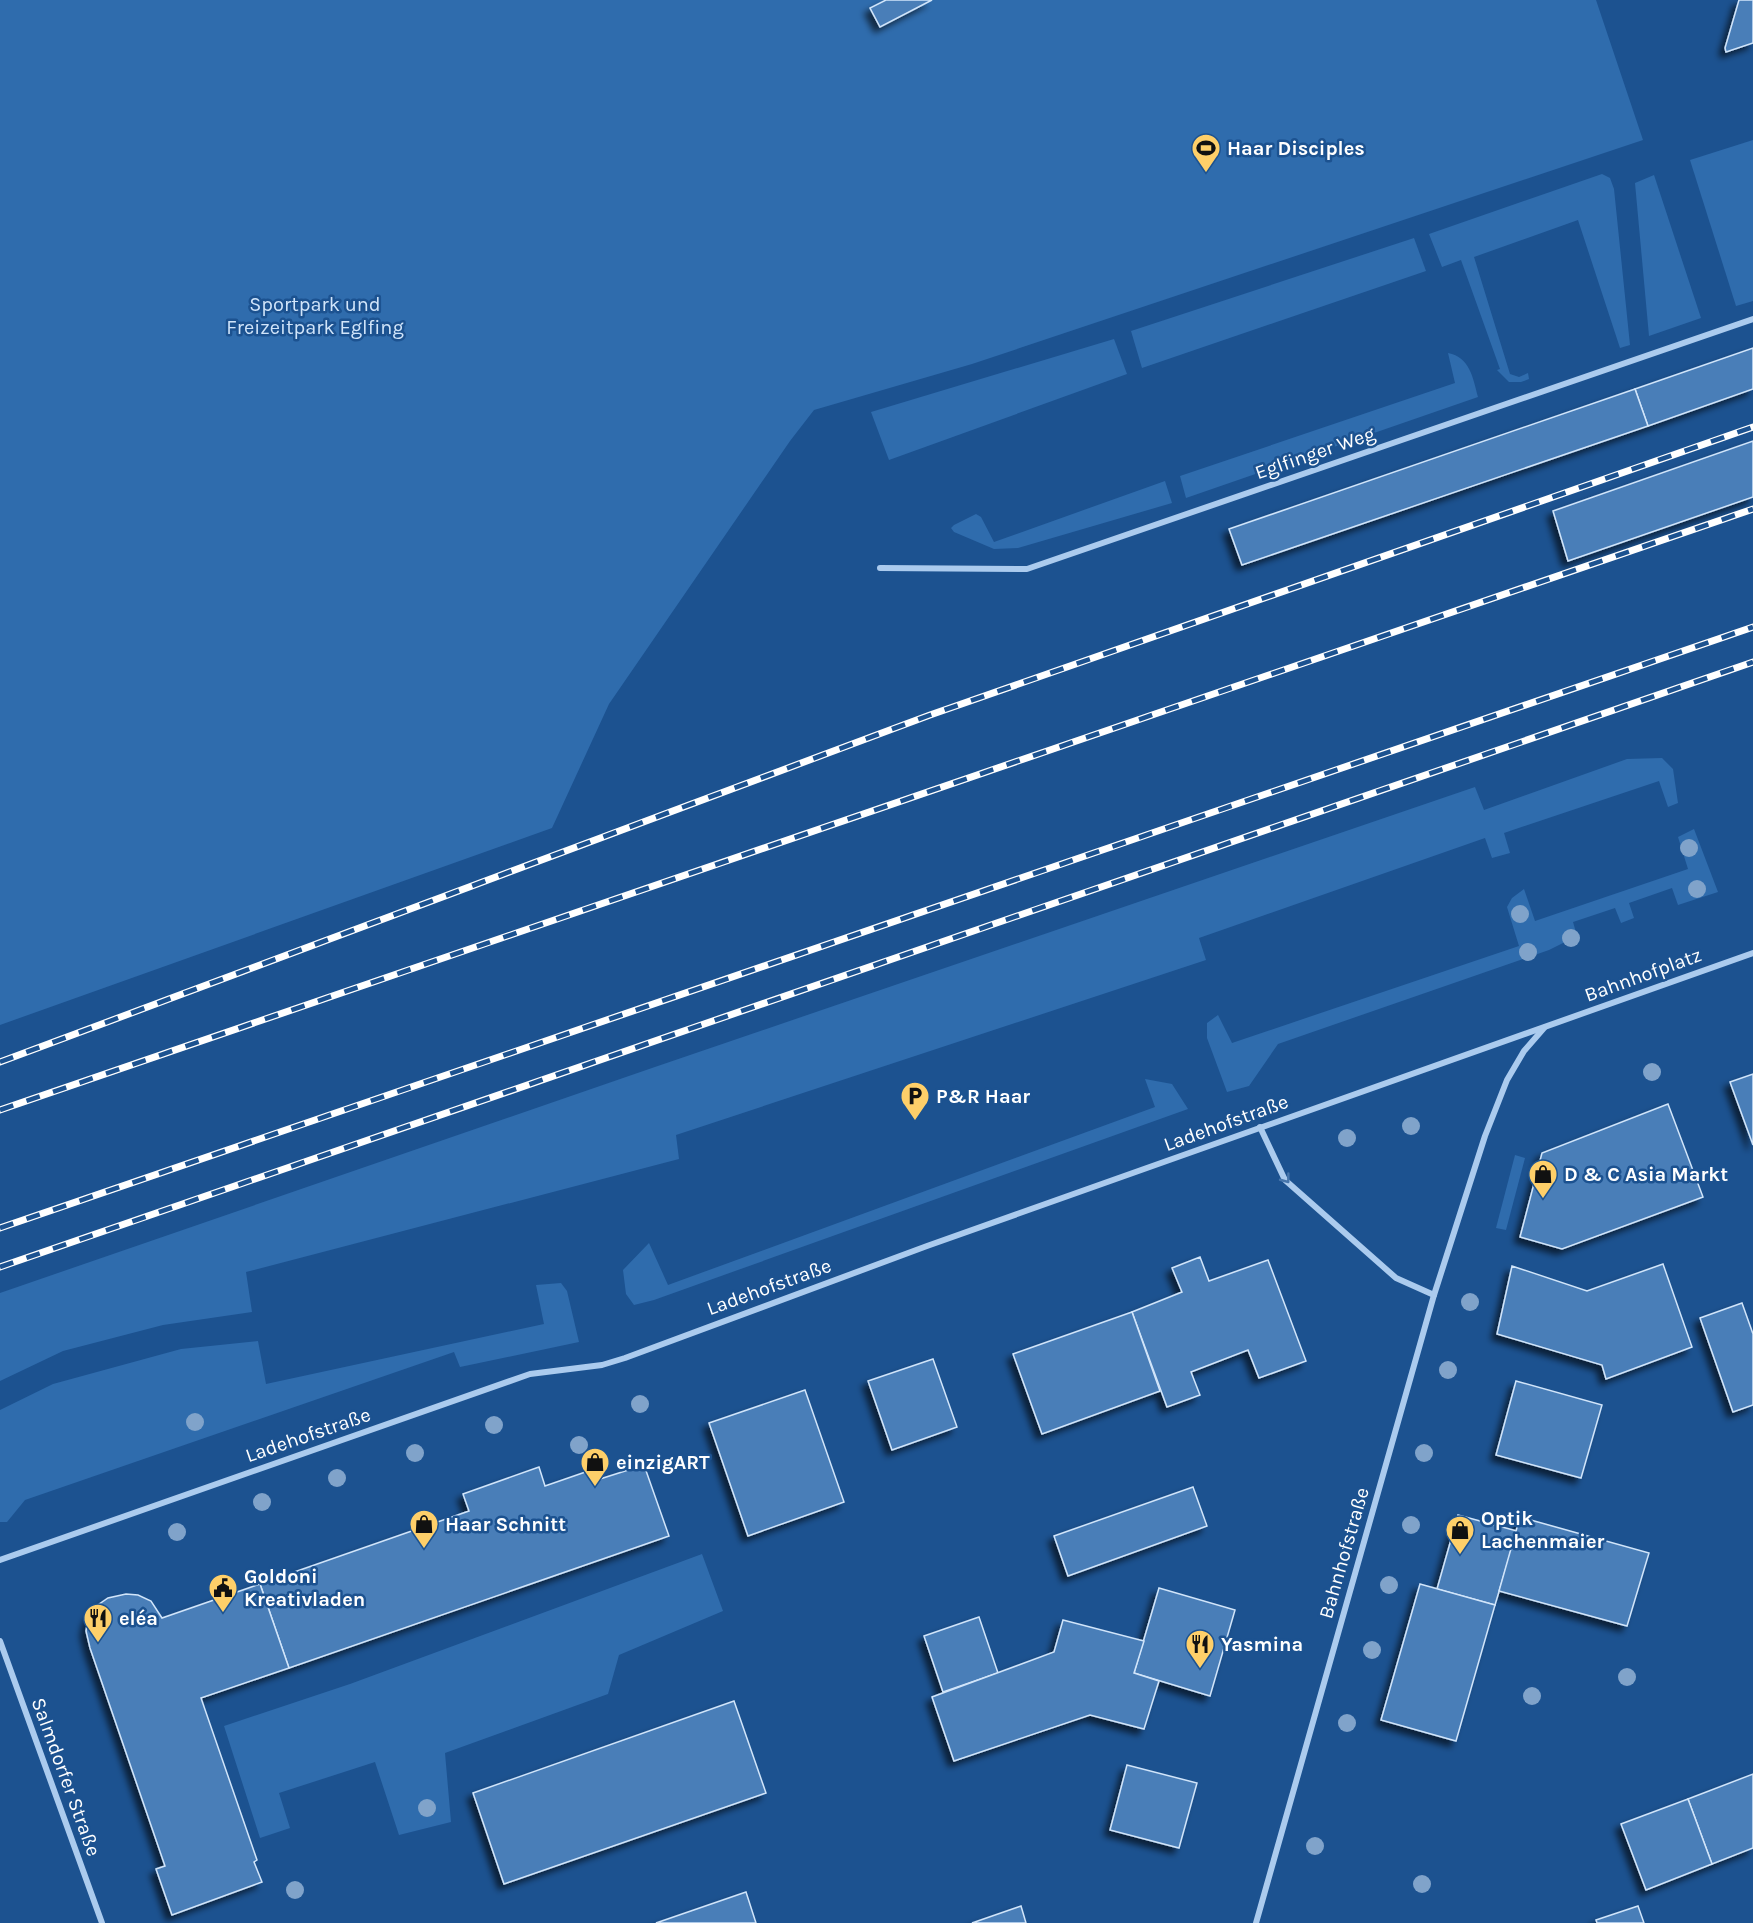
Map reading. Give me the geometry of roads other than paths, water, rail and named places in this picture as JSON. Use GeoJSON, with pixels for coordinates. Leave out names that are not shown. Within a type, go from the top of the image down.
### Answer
{"type":"FeatureCollection","features":[{"type":"Feature","properties":{"kind":"street","name":"Eglfinger Weg"},"geometry":{"type":"LineString","coordinates":[[880,568],[1027,569],[1753,319]]}},
{"type":"Feature","properties":{"kind":"street","name":"Bahnhofplatz"},"geometry":{"type":"LineString","coordinates":[[1545,1027],[1753,953]]}},
{"type":"Feature","properties":{"kind":"street","name":"Ladehofstraße"},"geometry":{"type":"LineString","coordinates":[[0,1560],[530,1374],[602,1365],[626,1358],[927,1246],[1545,1027]]}},
{"type":"Feature","properties":{"kind":"street","name":"Bahnhofstraße"},"geometry":{"type":"LineString","coordinates":[[1256,1923],[1434,1295],[1485,1136],[1507,1080],[1524,1051],[1545,1027]]}},
{"type":"Feature","properties":{"kind":"street"},"geometry":{"type":"LineString","coordinates":[[1260,1127],[1285,1180],[1396,1278],[1434,1295]]}},
{"type":"Feature","properties":{"kind":"street","name":"Salmdorfer Straße"},"geometry":{"type":"LineString","coordinates":[[0,1641],[102,1923]]}},
{"type":"Feature","properties":{"kind":"railway"},"geometry":{"type":"LineString","coordinates":[[0,1062],[930,715],[1753,427]]}},
{"type":"Feature","properties":{"kind":"railway"},"geometry":{"type":"LineString","coordinates":[[0,1110],[1753,509]]}},
{"type":"Feature","properties":{"kind":"railway"},"geometry":{"type":"LineString","coordinates":[[0,1228],[1753,627]]}},
{"type":"Feature","properties":{"kind":"railway"},"geometry":{"type":"LineString","coordinates":[[0,1267],[1753,662]]}},
{"type":"Feature","properties":{"kind":"place","name":"Haar Disciples"},"geometry":{"type":"Point","coordinates":[1206,174]}},
{"type":"Feature","properties":{"kind":"place","name":"P&R Haar"},"geometry":{"type":"Point","coordinates":[915,1122]}},
{"type":"Feature","properties":{"kind":"place","name":"D & C Asia Markt"},"geometry":{"type":"Point","coordinates":[1543,1200]}},
{"type":"Feature","properties":{"kind":"place","name":"einzigART"},"geometry":{"type":"Point","coordinates":[595,1488]}},
{"type":"Feature","properties":{"kind":"place","name":"Haar Schnitt"},"geometry":{"type":"Point","coordinates":[424,1550]}},
{"type":"Feature","properties":{"kind":"place","name":"Optik Lachenmaier"},"geometry":{"type":"Point","coordinates":[1460,1556]}},
{"type":"Feature","properties":{"kind":"place","name":"Goldoni Kreativladen"},"geometry":{"type":"Point","coordinates":[223,1614]}},
{"type":"Feature","properties":{"kind":"place","name":"eléa"},"geometry":{"type":"Point","coordinates":[98,1644]}},
{"type":"Feature","properties":{"kind":"place","name":"Yasmina"},"geometry":{"type":"Point","coordinates":[1200,1670]}},
{"type":"Feature","properties":{"kind":"park label","name":"Sportpark und Freizeitpark Eglfing"},"geometry":{"type":"Point","coordinates":[315,316]}}]}
